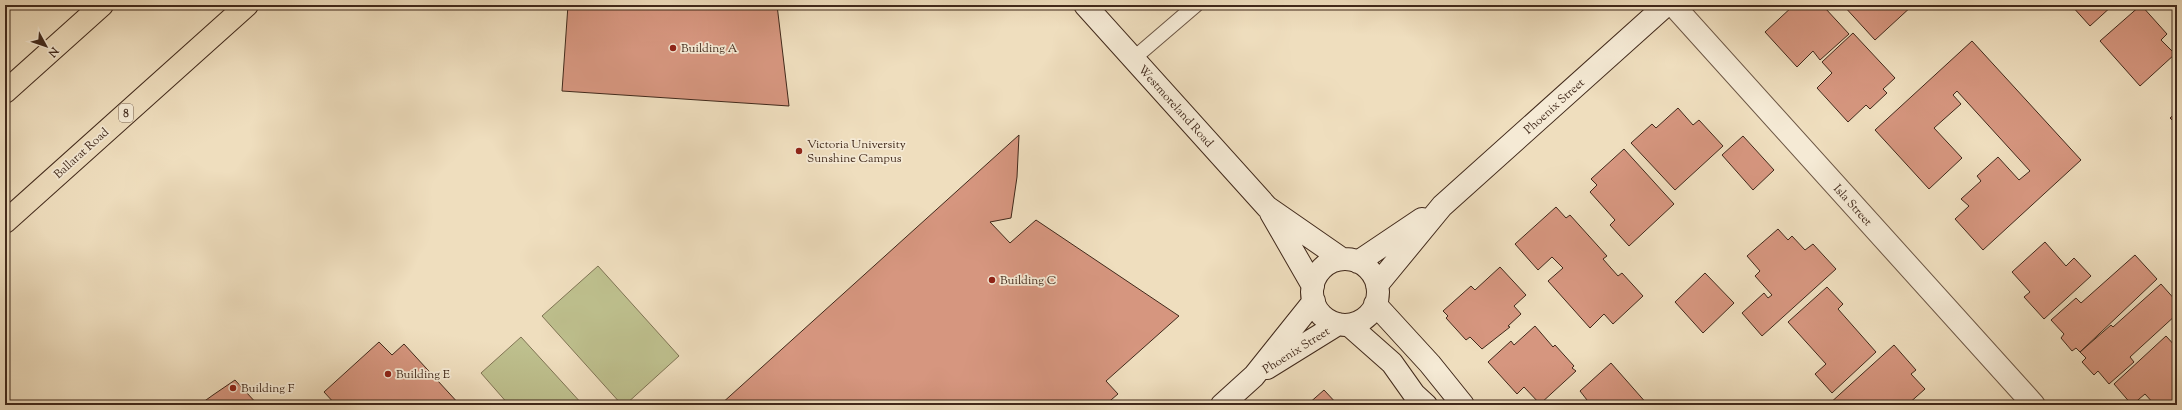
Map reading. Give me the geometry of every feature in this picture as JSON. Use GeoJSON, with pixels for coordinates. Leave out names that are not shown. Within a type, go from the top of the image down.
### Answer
{"type":"FeatureCollection","features":[{"type":"Feature","properties":{"kind":"highway"},"geometry":{"type":"LineString","coordinates":[[5,92],[102,5]]}},
{"type":"Feature","properties":{"kind":"highway","name":"Ballarat Road"},"geometry":{"type":"LineString","coordinates":[[5,222],[247,5]]}},
{"type":"Feature","properties":{"kind":"street","name":"Westmoreland Road"},"geometry":{"type":"LineString","coordinates":[[1085,5],[1267,207],[1313,293]]}},
{"type":"Feature","properties":{"kind":"street","name":"Phoenix Street"},"geometry":{"type":"LineString","coordinates":[[1350,261],[1442,206],[1666,5]]}},
{"type":"Feature","properties":{"kind":"street","name":"Isla Street"},"geometry":{"type":"LineString","coordinates":[[1673,5],[2034,405]]}},
{"type":"Feature","properties":{"kind":"street","name":"Phoenix Street"},"geometry":{"type":"LineString","coordinates":[[1376,294],[1442,206]]}},
{"type":"Feature","properties":{"kind":"street","name":"Westmoreland Road"},"geometry":{"type":"LineString","coordinates":[[1267,207],[1350,261]]}},
{"type":"Feature","properties":{"kind":"street"},"geometry":{"type":"LineString","coordinates":[[1426,405],[1414,394],[1392,363],[1344,324],[1323,316],[1313,293],[1323,267],[1350,261],[1367,267],[1376,294],[1463,405]]}},
{"type":"Feature","properties":{"kind":"street","name":"Phoenix Street"},"geometry":{"type":"LineString","coordinates":[[1254,376],[1313,293]]}},
{"type":"Feature","properties":{"kind":"street"},"geometry":{"type":"LineString","coordinates":[[1344,324],[1365,318],[1376,294]]}},
{"type":"Feature","properties":{"kind":"street","name":"Phoenix Street"},"geometry":{"type":"LineString","coordinates":[[1222,405],[1254,376],[1344,324]]}},
{"type":"Feature","properties":{"kind":"lane"},"geometry":{"type":"LineString","coordinates":[[1133,59],[1196,5]]}},
{"type":"Feature","properties":{"kind":"green space"},"geometry":{"type":"Polygon","coordinates":[[[598,266],[679,356],[625,405],[622,405],[542,316],[598,266]]]}},
{"type":"Feature","properties":{"kind":"green space"},"geometry":{"type":"Polygon","coordinates":[[[521,337],[583,405],[509,405],[481,373],[521,337]]]}},
{"type":"Feature","properties":{"kind":"building","name":"Building A"},"geometry":{"type":"Polygon","coordinates":[[[568,5],[777,5],[789,106],[562,91],[568,5]]]}},
{"type":"Feature","properties":{"kind":"building"},"geometry":{"type":"Polygon","coordinates":[[[1794,5],[1828,5],[1825,8],[1849,34],[1820,60],[1813,51],[1797,67],[1765,32],[1794,5]]]}},
{"type":"Feature","properties":{"kind":"building"},"geometry":{"type":"Polygon","coordinates":[[[1843,5],[1913,5],[1875,40],[1843,5]]]}},
{"type":"Feature","properties":{"kind":"building"},"geometry":{"type":"Polygon","coordinates":[[[2071,5],[2113,5],[2090,26],[2071,5]]]}},
{"type":"Feature","properties":{"kind":"building"},"geometry":{"type":"Polygon","coordinates":[[[2141,5],[2167,34],[2161,40],[2175,54],[2140,86],[2100,41],[2141,5]]]}},
{"type":"Feature","properties":{"kind":"building"},"geometry":{"type":"Polygon","coordinates":[[[1853,33],[1895,78],[1883,89],[1887,93],[1870,109],[1866,105],[1848,122],[1817,88],[1832,73],[1822,62],[1853,33]]]}},
{"type":"Feature","properties":{"kind":"building"},"geometry":{"type":"Polygon","coordinates":[[[1972,41],[2081,160],[1983,250],[1955,219],[1969,206],[1961,199],[1981,181],[1977,176],[1998,157],[2019,180],[2030,171],[1957,91],[1953,95],[1961,104],[1934,128],[1962,158],[1929,189],[1875,130],[1972,41]]]}},
{"type":"Feature","properties":{"kind":"building"},"geometry":{"type":"Polygon","coordinates":[[[1678,108],[1693,125],[1699,120],[1723,146],[1675,190],[1631,143],[1652,124],[1656,128],[1678,108]]]}},
{"type":"Feature","properties":{"kind":"building"},"geometry":{"type":"Polygon","coordinates":[[[2177,112],[2177,125],[2170,118],[2177,112]]]}},
{"type":"Feature","properties":{"kind":"building","name":"Building C"},"geometry":{"type":"Polygon","coordinates":[[[1019,135],[1017,177],[1011,218],[990,222],[1010,243],[1036,220],[1179,316],[1106,381],[1118,394],[1105,405],[720,405],[1019,135]]]}},
{"type":"Feature","properties":{"kind":"building"},"geometry":{"type":"Polygon","coordinates":[[[1743,136],[1774,170],[1753,190],[1722,155],[1743,136]]]}},
{"type":"Feature","properties":{"kind":"building"},"geometry":{"type":"Polygon","coordinates":[[[1624,149],[1674,204],[1629,246],[1610,225],[1615,220],[1590,192],[1597,185],[1591,179],[1624,149]]]}},
{"type":"Feature","properties":{"kind":"building"},"geometry":{"type":"Polygon","coordinates":[[[1556,207],[1566,218],[1570,215],[1607,256],[1603,259],[1618,276],[1622,273],[1643,296],[1613,324],[1604,314],[1590,328],[1548,281],[1563,268],[1552,257],[1538,270],[1515,244],[1556,207]]]}},
{"type":"Feature","properties":{"kind":"building"},"geometry":{"type":"Polygon","coordinates":[[[1778,229],[1788,240],[1792,236],[1805,250],[1813,244],[1836,269],[1762,336],[1742,313],[1764,293],[1768,298],[1772,295],[1755,276],[1760,271],[1747,256],[1778,229]]]}},
{"type":"Feature","properties":{"kind":"building"},"geometry":{"type":"Polygon","coordinates":[[[2045,242],[2066,266],[2074,258],[2091,276],[2044,319],[2024,297],[2030,292],[2012,272],[2045,242]]]}},
{"type":"Feature","properties":{"kind":"building"},"geometry":{"type":"Polygon","coordinates":[[[2135,255],[2157,279],[2080,352],[2076,348],[2072,351],[2061,338],[2064,334],[2051,320],[2076,298],[2081,303],[2135,255]]]}},
{"type":"Feature","properties":{"kind":"building"},"geometry":{"type":"Polygon","coordinates":[[[1500,267],[1526,295],[1514,306],[1521,314],[1508,326],[1510,327],[1482,349],[1470,337],[1466,340],[1446,318],[1448,316],[1443,311],[1471,286],[1475,290],[1500,267]]]}},
{"type":"Feature","properties":{"kind":"building"},"geometry":{"type":"Polygon","coordinates":[[[1705,273],[1734,303],[1703,333],[1675,302],[1705,273]]]}},
{"type":"Feature","properties":{"kind":"building"},"geometry":{"type":"Polygon","coordinates":[[[2161,284],[2177,302],[2177,314],[2130,357],[2134,362],[2109,384],[2098,371],[2094,375],[2082,362],[2086,358],[2080,352],[2111,325],[2113,327],[2161,284]]]}},
{"type":"Feature","properties":{"kind":"building"},"geometry":{"type":"Polygon","coordinates":[[[1827,287],[1843,304],[1838,309],[1876,352],[1832,393],[1815,374],[1826,364],[1788,322],[1827,287]]]}},
{"type":"Feature","properties":{"kind":"building"},"geometry":{"type":"Polygon","coordinates":[[[1535,326],[1553,347],[1555,345],[1574,366],[1572,368],[1576,371],[1540,404],[1524,387],[1517,394],[1488,362],[1511,341],[1514,345],[1535,326]]]}},
{"type":"Feature","properties":{"kind":"building"},"geometry":{"type":"Polygon","coordinates":[[[2166,336],[2177,348],[2177,405],[2155,405],[2145,394],[2132,405],[2114,384],[2166,336]]]}},
{"type":"Feature","properties":{"kind":"building","name":"Building E"},"geometry":{"type":"Polygon","coordinates":[[[379,342],[392,355],[404,344],[460,405],[336,405],[324,392],[379,342]]]}},
{"type":"Feature","properties":{"kind":"building"},"geometry":{"type":"Polygon","coordinates":[[[1894,345],[1916,370],[1911,374],[1925,389],[1907,405],[1828,405],[1894,345]]]}},
{"type":"Feature","properties":{"kind":"building"},"geometry":{"type":"Polygon","coordinates":[[[1611,363],[1648,405],[1581,405],[1587,400],[1580,391],[1611,363]]]}},
{"type":"Feature","properties":{"kind":"building","name":"Building F"},"geometry":{"type":"Polygon","coordinates":[[[235,380],[258,405],[199,405],[213,395],[235,380]]]}},
{"type":"Feature","properties":{"kind":"building"},"geometry":{"type":"Polygon","coordinates":[[[1324,390],[1338,405],[1307,405],[1324,390]]]}},
{"type":"Feature","properties":{"kind":"place","name":"Building A"},"geometry":{"type":"Point","coordinates":[673,48]}},
{"type":"Feature","properties":{"kind":"place","name":"Victoria University Sunshine Campus"},"geometry":{"type":"Point","coordinates":[799,151]}},
{"type":"Feature","properties":{"kind":"place","name":"Building C"},"geometry":{"type":"Point","coordinates":[992,280]}},
{"type":"Feature","properties":{"kind":"place","name":"Building E"},"geometry":{"type":"Point","coordinates":[388,374]}},
{"type":"Feature","properties":{"kind":"place","name":"Building F"},"geometry":{"type":"Point","coordinates":[233,388]}}]}
